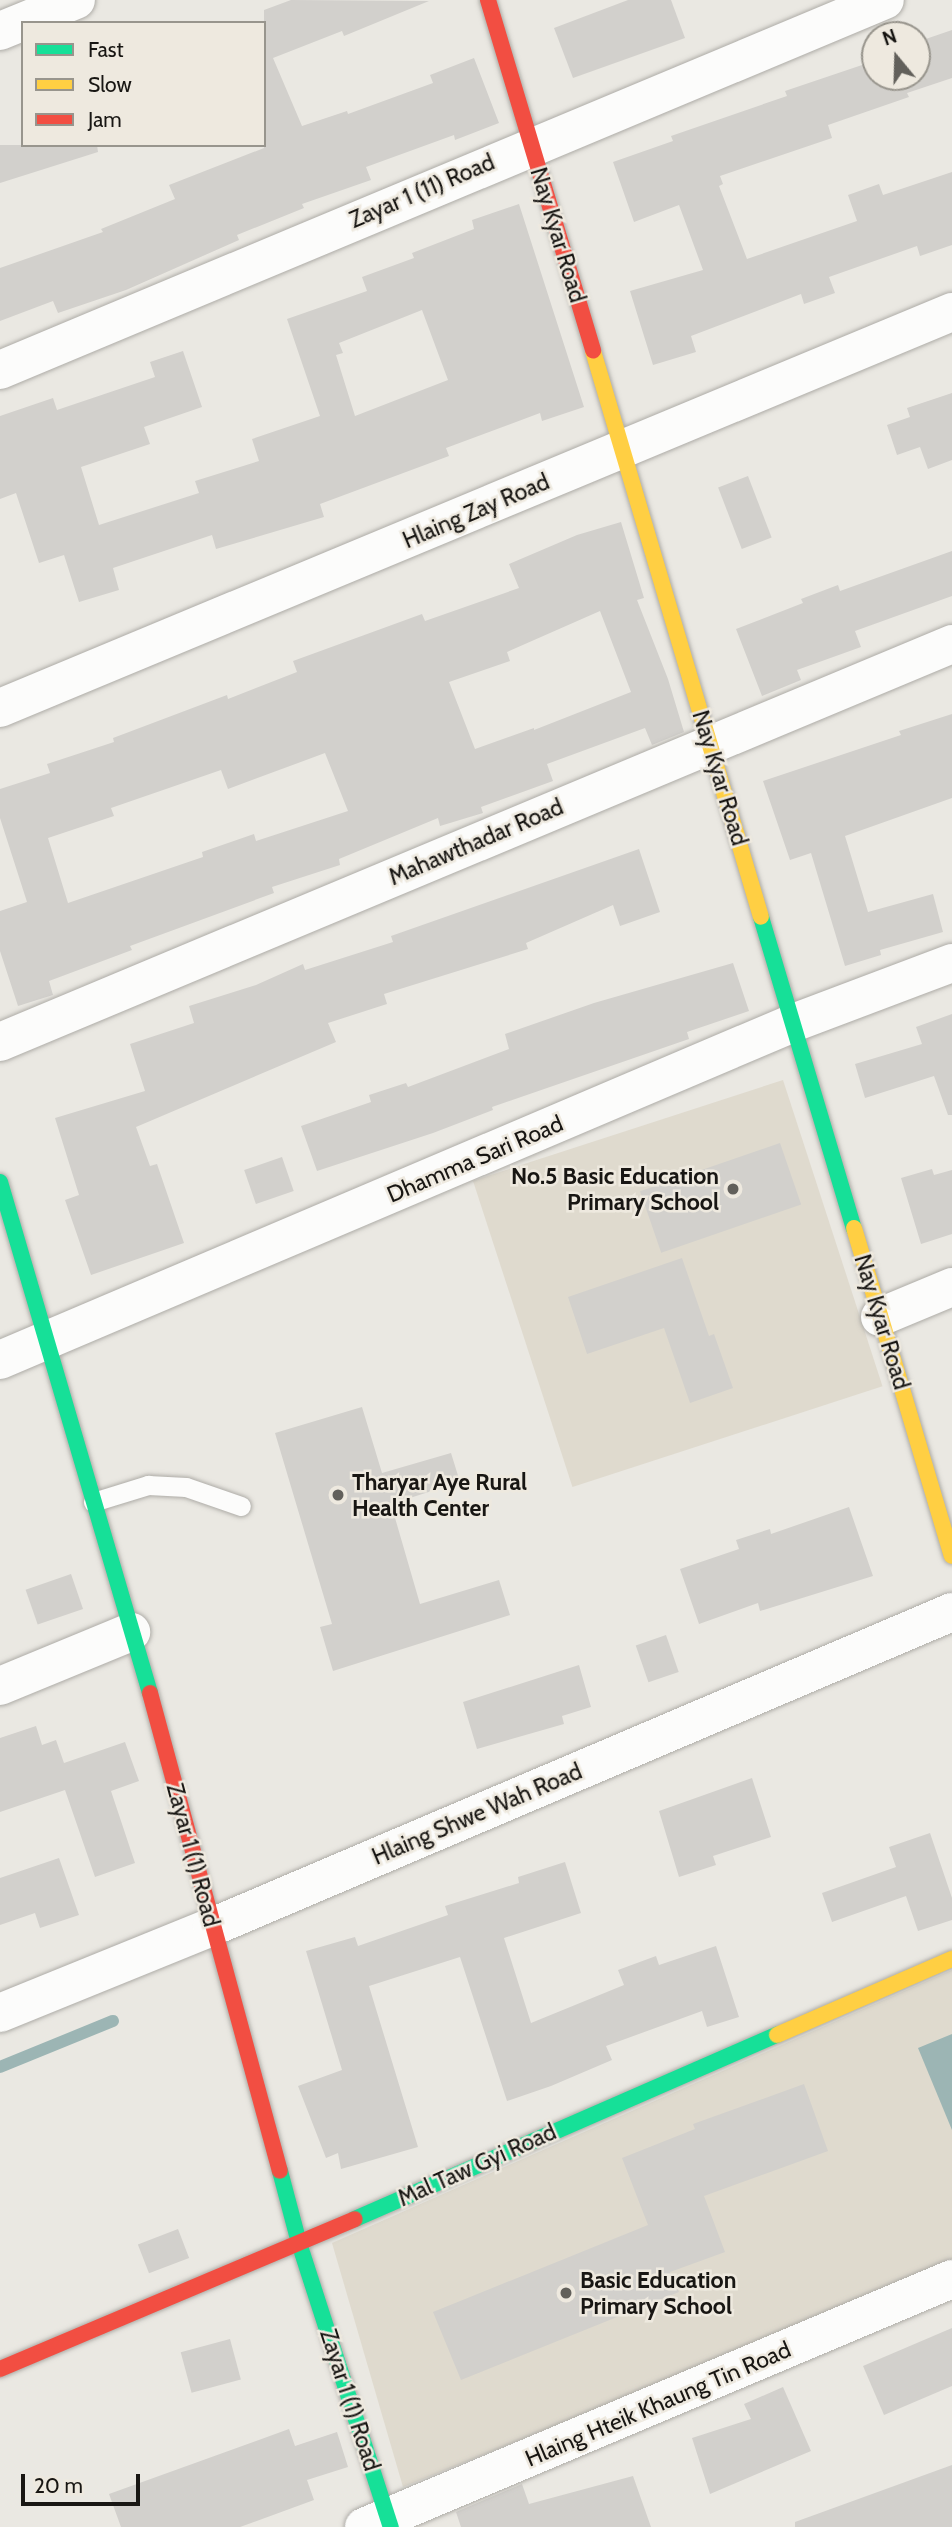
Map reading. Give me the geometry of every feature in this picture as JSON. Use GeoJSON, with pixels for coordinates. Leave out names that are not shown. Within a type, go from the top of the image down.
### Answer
{"type":"FeatureCollection","features":[{"type":"Feature","properties":{"kind":"street"},"geometry":{"type":"LineString","coordinates":[[25,21],[76,0]]}},
{"type":"Feature","properties":{"kind":"street","name":"Nay Kyar Road"},"geometry":{"type":"LineString","coordinates":[[488,0],[952,1556]]}},
{"type":"Feature","properties":{"kind":"street","name":"Zayar 1 (11) Road"},"geometry":{"type":"LineString","coordinates":[[0,370],[532,145],[885,0]]}},
{"type":"Feature","properties":{"kind":"street"},"geometry":{"type":"LineString","coordinates":[[0,31],[21,22]]}},
{"type":"Feature","properties":{"kind":"street","name":"Hlaing Zay Road"},"geometry":{"type":"LineString","coordinates":[[0,708],[952,312]]}},
{"type":"Feature","properties":{"kind":"street","name":"Mahawthadar Road"},"geometry":{"type":"LineString","coordinates":[[0,1042],[952,644]]}},
{"type":"Feature","properties":{"kind":"street","name":"Dhamma Sari Road"},"geometry":{"type":"LineString","coordinates":[[0,1360],[793,1023],[952,963]]}},
{"type":"Feature","properties":{"kind":"street","name":"Zayar 1 (1) Road"},"geometry":{"type":"LineString","coordinates":[[0,1182],[155,1708],[299,2243],[381,2524]]}},
{"type":"Feature","properties":{"kind":"street"},"geometry":{"type":"LineString","coordinates":[[880,1318],[952,1287]]}},
{"type":"Feature","properties":{"kind":"street","name":"Hlaing Shwe Wah Road"},"geometry":{"type":"LineString","coordinates":[[0,2013],[212,1927],[952,1612]]}},
{"type":"Feature","properties":{"kind":"street"},"geometry":{"type":"LineString","coordinates":[[0,1685],[131,1632]]}},
{"type":"Feature","properties":{"kind":"street","name":"Mal Taw Gyi Road"},"geometry":{"type":"LineString","coordinates":[[0,2369],[299,2243],[952,1959]]}},
{"type":"Feature","properties":{"kind":"street","name":"Hlaing Hteik Khaung Tin Road"},"geometry":{"type":"LineString","coordinates":[[381,2524],[952,2279]]}},
{"type":"Feature","properties":{"kind":"lane"},"geometry":{"type":"LineString","coordinates":[[93,1502],[148,1485],[186,1487],[241,1506]]}},
{"type":"Feature","properties":{"kind":"shaded area"},"geometry":{"type":"Polygon","coordinates":[[[783,1080],[883,1386],[572,1487],[473,1181],[783,1080]]]}},
{"type":"Feature","properties":{"kind":"shaded area"},"geometry":{"type":"Polygon","coordinates":[[[952,1970],[952,2266],[403,2487],[332,2243],[952,1970]]]}},
{"type":"Feature","properties":{"kind":"water"},"geometry":{"type":"Polygon","coordinates":[[[952,2034],[952,2130],[918,2048],[952,2034]]]}},
{"type":"Feature","properties":{"kind":"building"},"geometry":{"type":"Polygon","coordinates":[[[291,0],[429,1],[344,36],[342,31],[273,58],[302,126],[347,111],[348,114],[433,83],[430,75],[474,58],[499,123],[455,140],[454,135],[366,167],[371,180],[302,204],[304,208],[237,235],[239,240],[126,290],[58,313],[53,301],[0,321],[0,268],[103,232],[101,229],[175,199],[169,185],[266,147],[264,10],[291,0]]]}},
{"type":"Feature","properties":{"kind":"building"},"geometry":{"type":"Polygon","coordinates":[[[628,0],[671,0],[685,38],[573,78],[554,28],[628,0]]]}},
{"type":"Feature","properties":{"kind":"building"},"geometry":{"type":"Polygon","coordinates":[[[952,30],[952,78],[931,85],[931,37],[952,30]]]}},
{"type":"Feature","properties":{"kind":"building"},"geometry":{"type":"Polygon","coordinates":[[[861,65],[861,91],[913,91],[907,93],[909,97],[828,125],[832,138],[720,176],[723,184],[719,186],[747,259],[857,221],[848,195],[879,184],[883,195],[952,172],[952,245],[920,256],[917,246],[829,277],[835,293],[804,304],[801,294],[691,336],[696,352],[653,365],[630,291],[703,270],[679,205],[634,222],[613,162],[673,141],[671,136],[787,96],[785,91],[861,65]]]}},
{"type":"Feature","properties":{"kind":"building"},"geometry":{"type":"Polygon","coordinates":[[[0,145],[97,147],[98,152],[0,183],[0,145]]]}},
{"type":"Feature","properties":{"kind":"building"},"geometry":{"type":"Polygon","coordinates":[[[519,204],[584,407],[542,421],[540,413],[446,448],[449,456],[320,504],[324,517],[216,549],[212,535],[113,568],[119,590],[79,602],[64,555],[39,563],[16,493],[0,499],[0,416],[53,398],[57,410],[155,377],[150,362],[183,351],[202,407],[144,427],[150,444],[81,467],[99,525],[199,493],[195,481],[259,461],[252,439],[320,416],[287,319],[367,291],[362,277],[414,258],[412,253],[474,229],[472,220],[519,204]],[[422,310],[339,343],[343,353],[336,355],[355,416],[448,380],[422,310]]]}},
{"type":"Feature","properties":{"kind":"building"},"geometry":{"type":"Polygon","coordinates":[[[952,393],[952,460],[928,469],[920,447],[897,455],[887,425],[910,417],[907,408],[952,393]]]}},
{"type":"Feature","properties":{"kind":"building"},"geometry":{"type":"Polygon","coordinates":[[[748,476],[772,538],[742,549],[718,487],[748,476]]]}},
{"type":"Feature","properties":{"kind":"building"},"geometry":{"type":"Polygon","coordinates":[[[621,522],[644,598],[637,600],[668,679],[684,732],[652,745],[645,728],[547,764],[553,781],[481,807],[483,813],[440,826],[438,818],[339,859],[340,865],[272,887],[274,893],[130,946],[132,950],[49,981],[53,995],[18,1006],[0,951],[0,911],[27,902],[0,818],[0,789],[50,773],[47,764],[114,742],[113,738],[227,695],[228,699],[297,672],[293,661],[422,614],[425,621],[519,588],[509,564],[577,535],[621,522]],[[600,611],[507,652],[510,661],[449,682],[475,749],[534,730],[631,692],[600,611]],[[325,753],[228,789],[221,770],[111,808],[114,816],[48,838],[68,903],[203,857],[202,852],[254,834],[256,841],[348,811],[325,753]]]}},
{"type":"Feature","properties":{"kind":"building"},"geometry":{"type":"Polygon","coordinates":[[[952,551],[952,596],[855,631],[861,647],[797,670],[801,680],[762,696],[736,629],[803,603],[801,599],[838,585],[840,591],[952,551]]]}},
{"type":"Feature","properties":{"kind":"building"},"geometry":{"type":"Polygon","coordinates":[[[952,714],[952,798],[845,836],[868,912],[933,894],[943,932],[880,950],[881,955],[845,966],[811,853],[790,860],[763,781],[901,735],[899,731],[952,714]]]}},
{"type":"Feature","properties":{"kind":"building"},"geometry":{"type":"Polygon","coordinates":[[[639,849],[660,912],[620,926],[613,905],[526,943],[528,949],[384,994],[387,1004],[328,1023],[336,1042],[136,1127],[150,1166],[157,1164],[184,1243],[91,1275],[65,1200],[79,1195],[55,1118],[145,1091],[130,1044],[194,1023],[189,1006],[256,985],[303,964],[305,970],[393,942],[391,936],[639,849]]]}},
{"type":"Feature","properties":{"kind":"building"},"geometry":{"type":"Polygon","coordinates":[[[733,963],[749,1011],[687,1032],[689,1039],[492,1107],[493,1110],[433,1133],[317,1171],[301,1126],[371,1102],[369,1095],[406,1083],[408,1087],[509,1049],[505,1034],[594,1003],[733,963]]]}},
{"type":"Feature","properties":{"kind":"building"},"geometry":{"type":"Polygon","coordinates":[[[952,1014],[952,1115],[948,1115],[934,1076],[865,1098],[855,1064],[922,1044],[916,1027],[952,1014]]]}},
{"type":"Feature","properties":{"kind":"building"},"geometry":{"type":"Polygon","coordinates":[[[780,1143],[801,1204],[661,1253],[640,1191],[780,1143]]]}},
{"type":"Feature","properties":{"kind":"building"},"geometry":{"type":"Polygon","coordinates":[[[282,1157],[294,1191],[256,1204],[244,1170],[282,1157]]]}},
{"type":"Feature","properties":{"kind":"building"},"geometry":{"type":"Polygon","coordinates":[[[932,1169],[934,1175],[952,1170],[952,1234],[921,1244],[901,1178],[932,1169]]]}},
{"type":"Feature","properties":{"kind":"building"},"geometry":{"type":"Polygon","coordinates":[[[682,1258],[709,1336],[714,1334],[733,1388],[690,1403],[664,1328],[587,1354],[568,1297],[682,1258]]]}},
{"type":"Feature","properties":{"kind":"building"},"geometry":{"type":"Polygon","coordinates":[[[362,1407],[382,1473],[451,1453],[460,1482],[391,1504],[420,1604],[499,1580],[510,1615],[333,1671],[320,1627],[332,1624],[275,1433],[362,1407]]]}},
{"type":"Feature","properties":{"kind":"building"},"geometry":{"type":"Polygon","coordinates":[[[849,1507],[873,1576],[760,1611],[758,1603],[699,1624],[680,1569],[739,1549],[736,1540],[770,1529],[771,1534],[849,1507]]]}},
{"type":"Feature","properties":{"kind":"building"},"geometry":{"type":"Polygon","coordinates":[[[71,1574],[83,1609],[38,1625],[26,1590],[71,1574]]]}},
{"type":"Feature","properties":{"kind":"building"},"geometry":{"type":"Polygon","coordinates":[[[666,1635],[679,1672],[648,1682],[636,1645],[666,1635]]]}},
{"type":"Feature","properties":{"kind":"building"},"geometry":{"type":"Polygon","coordinates":[[[579,1665],[591,1707],[562,1716],[564,1724],[477,1749],[463,1702],[579,1665]]]}},
{"type":"Feature","properties":{"kind":"building"},"geometry":{"type":"Polygon","coordinates":[[[36,1726],[42,1745],[56,1740],[64,1763],[125,1742],[139,1781],[111,1791],[135,1863],[95,1877],[65,1790],[0,1812],[0,1738],[36,1726]]]}},
{"type":"Feature","properties":{"kind":"building"},"geometry":{"type":"Polygon","coordinates":[[[752,1778],[771,1837],[713,1856],[716,1865],[679,1877],[659,1811],[752,1778]]]}},
{"type":"Feature","properties":{"kind":"building"},"geometry":{"type":"Polygon","coordinates":[[[930,1833],[952,1898],[952,1920],[918,1931],[906,1896],[832,1922],[822,1893],[896,1867],[889,1847],[930,1833]]]}},
{"type":"Feature","properties":{"kind":"building"},"geometry":{"type":"Polygon","coordinates":[[[59,1858],[79,1915],[40,1928],[35,1913],[0,1925],[0,1878],[59,1858]]]}},
{"type":"Feature","properties":{"kind":"building"},"geometry":{"type":"Polygon","coordinates":[[[565,1862],[581,1913],[504,1938],[531,2023],[624,1985],[618,1970],[656,1956],[659,1965],[716,1946],[739,2017],[707,2027],[702,2011],[606,2046],[612,2060],[507,2101],[460,1957],[369,1986],[418,2147],[341,2169],[338,2153],[326,2158],[298,2086],[342,2070],[306,1951],[355,1937],[358,1946],[448,1915],[445,1906],[519,1883],[518,1877],[565,1862]]]}},
{"type":"Feature","properties":{"kind":"building"},"geometry":{"type":"Polygon","coordinates":[[[804,2084],[828,2151],[704,2196],[725,2252],[670,2272],[679,2292],[461,2380],[433,2312],[648,2225],[622,2158],[695,2129],[693,2124],[804,2084]]]}},
{"type":"Feature","properties":{"kind":"building"},"geometry":{"type":"Polygon","coordinates":[[[178,2229],[189,2258],[149,2273],[138,2244],[178,2229]]]}},
{"type":"Feature","properties":{"kind":"building"},"geometry":{"type":"Polygon","coordinates":[[[952,2328],[952,2386],[884,2415],[863,2366],[952,2328]]]}},
{"type":"Feature","properties":{"kind":"building"},"geometry":{"type":"Polygon","coordinates":[[[230,2339],[241,2380],[192,2393],[181,2352],[230,2339]]]}},
{"type":"Feature","properties":{"kind":"building"},"geometry":{"type":"Polygon","coordinates":[[[783,2387],[811,2451],[710,2494],[692,2438],[751,2419],[744,2404],[783,2387]]]}},
{"type":"Feature","properties":{"kind":"building"},"geometry":{"type":"Polygon","coordinates":[[[289,2429],[295,2446],[337,2432],[348,2467],[307,2480],[314,2500],[240,2527],[121,2527],[109,2494],[289,2429]]]}},
{"type":"Feature","properties":{"kind":"building"},"geometry":{"type":"Polygon","coordinates":[[[952,2465],[952,2527],[795,2527],[795,2522],[952,2465]]]}},
{"type":"Feature","properties":{"kind":"building"},"geometry":{"type":"Polygon","coordinates":[[[633,2476],[651,2527],[461,2527],[456,2512],[522,2484],[529,2504],[633,2476]]]}},
{"type":"Feature","properties":{"kind":"waterway"},"geometry":{"type":"LineString","coordinates":[[0,2067],[113,2021]]}},
{"type":"Feature","properties":{"kind":"traffic: fast"},"geometry":{"type":"LineString","coordinates":[[761,917],[854,1228]]}},
{"type":"Feature","properties":{"kind":"traffic: fast"},"geometry":{"type":"LineString","coordinates":[[0,1182],[150,1693]]}},
{"type":"Feature","properties":{"kind":"traffic: fast"},"geometry":{"type":"LineString","coordinates":[[355,2219],[777,2035]]}},
{"type":"Feature","properties":{"kind":"traffic: fast"},"geometry":{"type":"LineString","coordinates":[[280,2171],[299,2243],[391,2527]]}},
{"type":"Feature","properties":{"kind":"traffic: slow"},"geometry":{"type":"LineString","coordinates":[[593,351],[761,917]]}},
{"type":"Feature","properties":{"kind":"traffic: slow"},"geometry":{"type":"LineString","coordinates":[[854,1228],[952,1556]]}},
{"type":"Feature","properties":{"kind":"traffic: slow"},"geometry":{"type":"LineString","coordinates":[[777,2035],[952,1959]]}},
{"type":"Feature","properties":{"kind":"traffic: jam"},"geometry":{"type":"LineString","coordinates":[[488,0],[593,351]]}},
{"type":"Feature","properties":{"kind":"traffic: jam"},"geometry":{"type":"LineString","coordinates":[[150,1693],[280,2171]]}},
{"type":"Feature","properties":{"kind":"traffic: jam"},"geometry":{"type":"LineString","coordinates":[[0,2369],[355,2219]]}},
{"type":"Feature","properties":{"kind":"place","name":"No.5 Basic Education Primary School"},"geometry":{"type":"Point","coordinates":[733,1189]}},
{"type":"Feature","properties":{"kind":"place","name":"Tharyar Aye Rural Health Center"},"geometry":{"type":"Point","coordinates":[338,1495]}},
{"type":"Feature","properties":{"kind":"place","name":"Basic Education Primary School"},"geometry":{"type":"Point","coordinates":[566,2293]}}]}
